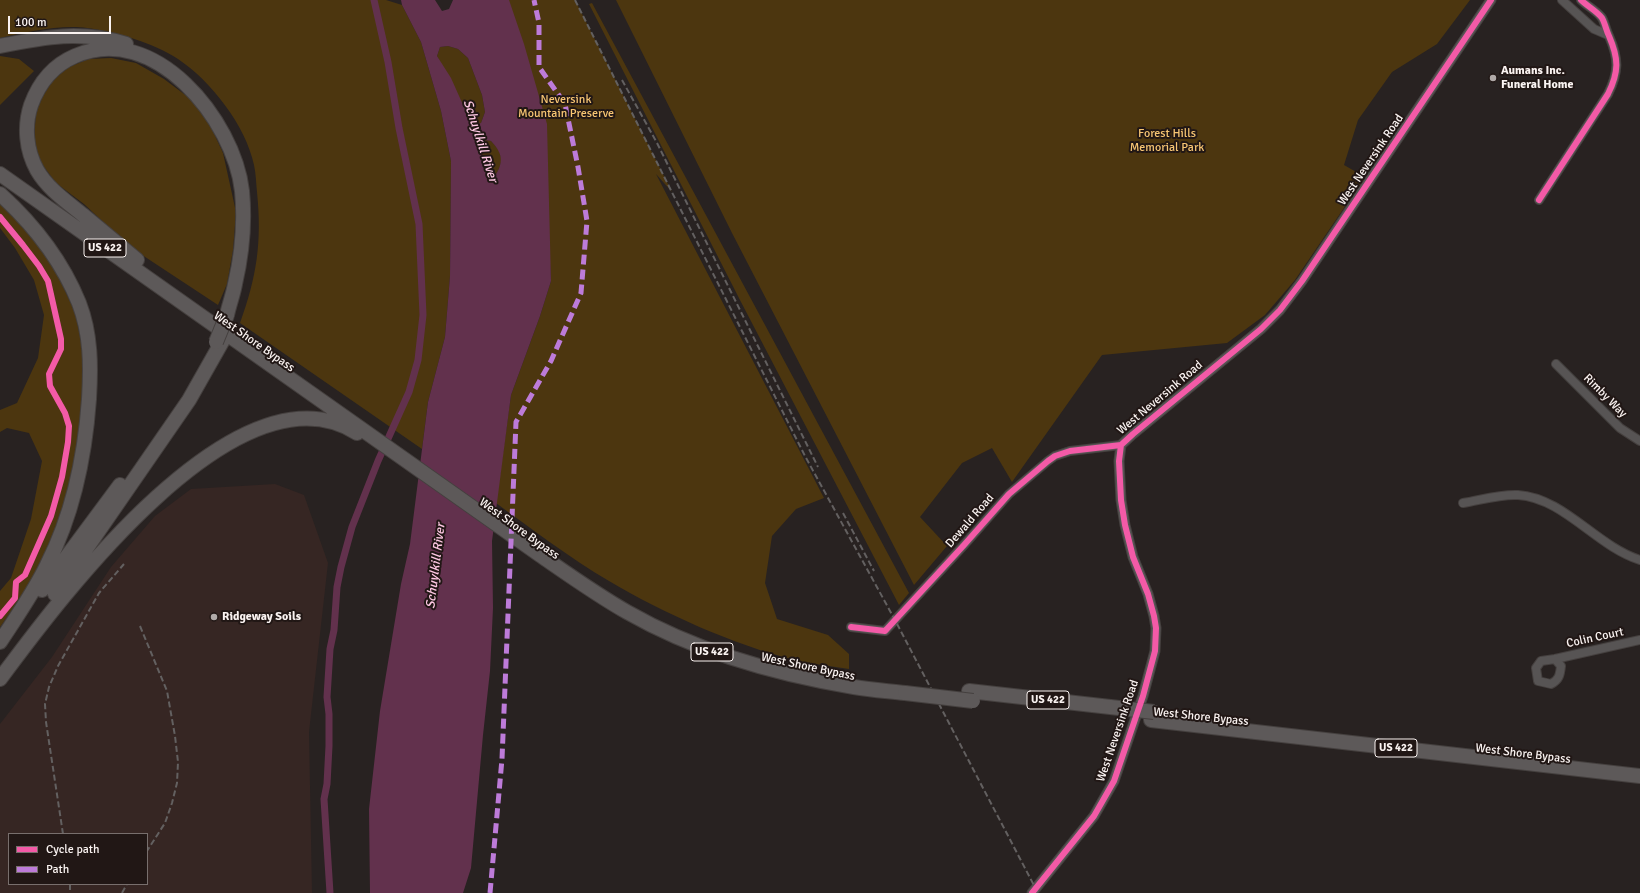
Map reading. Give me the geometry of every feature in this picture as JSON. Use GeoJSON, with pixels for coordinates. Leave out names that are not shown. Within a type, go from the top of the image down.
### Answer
{"type":"FeatureCollection","features":[{"type":"Feature","properties":{"kind":"highway"},"geometry":{"type":"LineString","coordinates":[[0,46],[63,35],[91,36],[112,40],[144,50],[167,63],[190,81],[210,101],[231,135],[241,163],[247,190],[248,219],[246,251],[240,286],[215,358],[186,405],[37,620],[0,678]]}},
{"type":"Feature","properties":{"kind":"highway"},"geometry":{"type":"LineString","coordinates":[[137,260],[53,190],[38,170],[30,152],[27,135],[28,118],[32,102],[41,85],[52,72],[65,61],[91,51],[108,49],[125,51],[141,56],[164,68],[195,93],[205,104],[226,138],[242,191],[243,218],[238,267],[229,317]]}},
{"type":"Feature","properties":{"kind":"highway","name":"West Shore Bypass"},"geometry":{"type":"LineString","coordinates":[[0,165],[137,260],[436,482],[541,550],[628,603],[671,625],[703,639],[747,654],[794,667],[903,688],[1153,716],[1640,776]]}},
{"type":"Feature","properties":{"kind":"highway","name":"West Shore Bypass"},"geometry":{"type":"LineString","coordinates":[[0,174],[378,439],[541,550]]}},
{"type":"Feature","properties":{"kind":"highway"},"geometry":{"type":"LineString","coordinates":[[0,194],[33,227],[62,270],[79,303],[87,329],[90,366],[85,445],[81,468],[70,510],[47,565],[24,606],[0,643]]}},
{"type":"Feature","properties":{"kind":"highway"},"geometry":{"type":"LineString","coordinates":[[0,643],[32,604],[177,407],[220,341]]}},
{"type":"Feature","properties":{"kind":"highway"},"geometry":{"type":"LineString","coordinates":[[0,678],[44,619],[108,546],[164,491],[225,445],[260,427],[276,422],[300,419],[315,419],[339,425],[378,439]]}},
{"type":"Feature","properties":{"kind":"highway","name":"West Shore Bypass"},"geometry":{"type":"LineString","coordinates":[[1153,716],[1640,767]]}},
{"type":"Feature","properties":{"kind":"street","name":"West Neversink Road"},"geometry":{"type":"LineString","coordinates":[[1032,893],[1094,816],[1114,781],[1144,696],[1155,651],[1156,639],[1154,616],[1148,594],[1133,557],[1125,524],[1119,461],[1121,445],[1132,434],[1246,342],[1280,310],[1302,281],[1491,0]]}},
{"type":"Feature","properties":{"kind":"street"},"geometry":{"type":"LineString","coordinates":[[1562,0],[1594,29],[1608,35]]}},
{"type":"Feature","properties":{"kind":"street"},"geometry":{"type":"LineString","coordinates":[[1539,200],[1608,94],[1617,70],[1617,58],[1602,19],[1581,0]]}},
{"type":"Feature","properties":{"kind":"street","name":"Rimby Way"},"geometry":{"type":"LineString","coordinates":[[1556,364],[1620,428],[1640,441]]}},
{"type":"Feature","properties":{"kind":"street","name":"Dewald Road"},"geometry":{"type":"LineString","coordinates":[[851,627],[885,631],[1009,494],[1055,456],[1076,449],[1121,445]]}},
{"type":"Feature","properties":{"kind":"street"},"geometry":{"type":"LineString","coordinates":[[1464,503],[1500,496],[1517,495],[1546,502],[1564,513],[1592,534],[1626,554],[1640,560]]}},
{"type":"Feature","properties":{"kind":"street","name":"Colin Court"},"geometry":{"type":"LineString","coordinates":[[1555,659],[1640,640]]}},
{"type":"Feature","properties":{"kind":"shaded area"},"geometry":{"type":"Polygon","coordinates":[[[275,484],[304,495],[328,563],[309,732],[312,893],[0,893],[0,724],[52,657],[111,567],[155,516],[191,489],[275,484]]]}},
{"type":"Feature","properties":{"kind":"green space"},"geometry":{"type":"Polygon","coordinates":[[[0,0],[386,0],[402,5],[421,42],[441,111],[451,161],[450,276],[445,337],[428,402],[422,449],[240,323],[251,290],[257,259],[259,227],[255,168],[250,150],[235,120],[203,79],[178,59],[158,48],[122,35],[98,30],[67,27],[32,31],[0,38],[0,0]]]}},
{"type":"Feature","properties":{"kind":"green space","name":"Neversink Mountain Preserve"},"geometry":{"type":"Polygon","coordinates":[[[487,0],[575,0],[672,192],[656,174],[824,498],[796,509],[772,536],[765,583],[777,619],[828,635],[849,654],[849,669],[795,660],[772,654],[724,637],[675,616],[652,605],[594,572],[552,544],[496,503],[511,395],[540,316],[551,281],[548,231],[487,0]]]}},
{"type":"Feature","properties":{"kind":"green space","name":"Forest Hills Memorial Park"},"geometry":{"type":"Polygon","coordinates":[[[616,0],[1470,0],[1437,44],[1392,72],[1358,120],[1344,165],[1365,177],[1295,280],[1265,315],[1227,343],[1102,355],[1012,482],[992,448],[962,463],[920,517],[947,546],[914,585],[732,233],[616,0]]]}},
{"type":"Feature","properties":{"kind":"green space"},"geometry":{"type":"Polygon","coordinates":[[[592,3],[909,593],[899,605],[741,302],[589,4],[592,3]]]}},
{"type":"Feature","properties":{"kind":"green space"},"geometry":{"type":"Polygon","coordinates":[[[448,46],[458,49],[468,58],[482,95],[485,112],[481,123],[476,124],[468,116],[437,56],[440,47],[448,46]]]}},
{"type":"Feature","properties":{"kind":"green space"},"geometry":{"type":"Polygon","coordinates":[[[0,56],[19,59],[34,71],[0,105],[0,56]]]}},
{"type":"Feature","properties":{"kind":"green space"},"geometry":{"type":"Polygon","coordinates":[[[111,58],[136,63],[164,79],[192,100],[211,127],[223,153],[236,212],[233,250],[227,284],[218,305],[130,247],[84,204],[56,183],[39,160],[34,139],[36,112],[43,96],[54,79],[69,67],[89,59],[111,58]]]}},
{"type":"Feature","properties":{"kind":"green space"},"geometry":{"type":"Polygon","coordinates":[[[485,140],[491,141],[496,146],[501,156],[499,170],[492,181],[488,180],[482,160],[482,150],[485,140]]]}},
{"type":"Feature","properties":{"kind":"green space"},"geometry":{"type":"Polygon","coordinates":[[[0,201],[33,236],[58,276],[75,312],[83,351],[83,389],[78,444],[69,486],[59,519],[46,553],[28,587],[0,627],[0,591],[11,578],[31,519],[42,461],[29,433],[7,428],[0,432],[0,410],[17,403],[38,358],[44,315],[34,280],[15,248],[0,228],[0,201]]]}},
{"type":"Feature","properties":{"kind":"water","name":"Schuylkill River"},"geometry":{"type":"Polygon","coordinates":[[[401,0],[435,0],[442,11],[449,9],[453,0],[509,0],[524,44],[547,124],[551,281],[540,316],[511,395],[492,541],[493,608],[490,671],[471,868],[463,893],[370,893],[369,809],[380,711],[401,584],[410,544],[428,402],[445,337],[450,276],[451,161],[441,111],[421,42],[402,5],[401,0]],[[448,46],[440,47],[437,56],[451,78],[468,116],[476,124],[481,123],[485,112],[482,95],[468,58],[458,49],[448,46]],[[485,140],[482,150],[482,160],[488,180],[492,181],[501,160],[496,146],[491,141],[485,140]]]}},
{"type":"Feature","properties":{"kind":"waterway"},"geometry":{"type":"LineString","coordinates":[[330,893],[324,799],[327,784],[329,746],[329,714],[327,697],[330,649],[334,630],[337,587],[352,527],[378,461],[409,392],[418,360],[423,315],[419,224],[399,128],[388,62],[374,0]]}},
{"type":"Feature","properties":{"kind":"railway"},"geometry":{"type":"LineString","coordinates":[[575,0],[805,456],[895,620],[1038,893]]}},
{"type":"Feature","properties":{"kind":"railway"},"geometry":{"type":"LineString","coordinates":[[622,80],[657,143],[818,467]]}},
{"type":"Feature","properties":{"kind":"railway"},"geometry":{"type":"LineString","coordinates":[[843,513],[874,571]]}},
{"type":"Feature","properties":{"kind":"railway"},"geometry":{"type":"LineString","coordinates":[[63,833],[46,722],[45,704],[49,687],[58,666],[99,593],[124,564]]}},
{"type":"Feature","properties":{"kind":"railway"},"geometry":{"type":"LineString","coordinates":[[140,626],[167,691],[178,762],[177,783],[172,803],[165,823],[148,849]]}},
{"type":"Feature","properties":{"kind":"railway"},"geometry":{"type":"LineString","coordinates":[[70,885],[70,893]]}},
{"type":"Feature","properties":{"kind":"railway"},"geometry":{"type":"LineString","coordinates":[[122,893],[126,885]]}},
{"type":"Feature","properties":{"kind":"marked path"},"geometry":{"type":"LineString","coordinates":[[490,893],[502,759],[516,422],[551,361],[581,293],[587,221],[565,104],[539,67],[539,23],[534,0]]}},
{"type":"Feature","properties":{"kind":"cycle path"},"geometry":{"type":"LineString","coordinates":[[1032,893],[1094,816],[1114,781],[1143,696],[1155,651],[1156,628],[1154,616],[1148,594],[1133,557],[1125,525],[1121,500],[1119,461],[1121,445],[1261,329],[1280,310],[1302,281],[1491,0]]}},
{"type":"Feature","properties":{"kind":"cycle path"},"geometry":{"type":"LineString","coordinates":[[1539,200],[1608,94],[1616,72],[1615,52],[1603,20],[1581,0]]}},
{"type":"Feature","properties":{"kind":"cycle path"},"geometry":{"type":"LineString","coordinates":[[0,217],[39,266],[48,281],[61,339],[61,349],[49,374],[50,386],[65,413],[69,426],[62,477],[51,516],[25,575],[16,582],[15,598],[0,616]]}},
{"type":"Feature","properties":{"kind":"cycle path"},"geometry":{"type":"LineString","coordinates":[[851,627],[885,631],[1009,494],[1055,456],[1070,451],[1121,445]]}},
{"type":"Feature","properties":{"kind":"place","name":"Aumans Inc. Funeral Home"},"geometry":{"type":"Point","coordinates":[1493,78]}},
{"type":"Feature","properties":{"kind":"place","name":"Ridgeway Soils"},"geometry":{"type":"Point","coordinates":[214,617]}}]}
